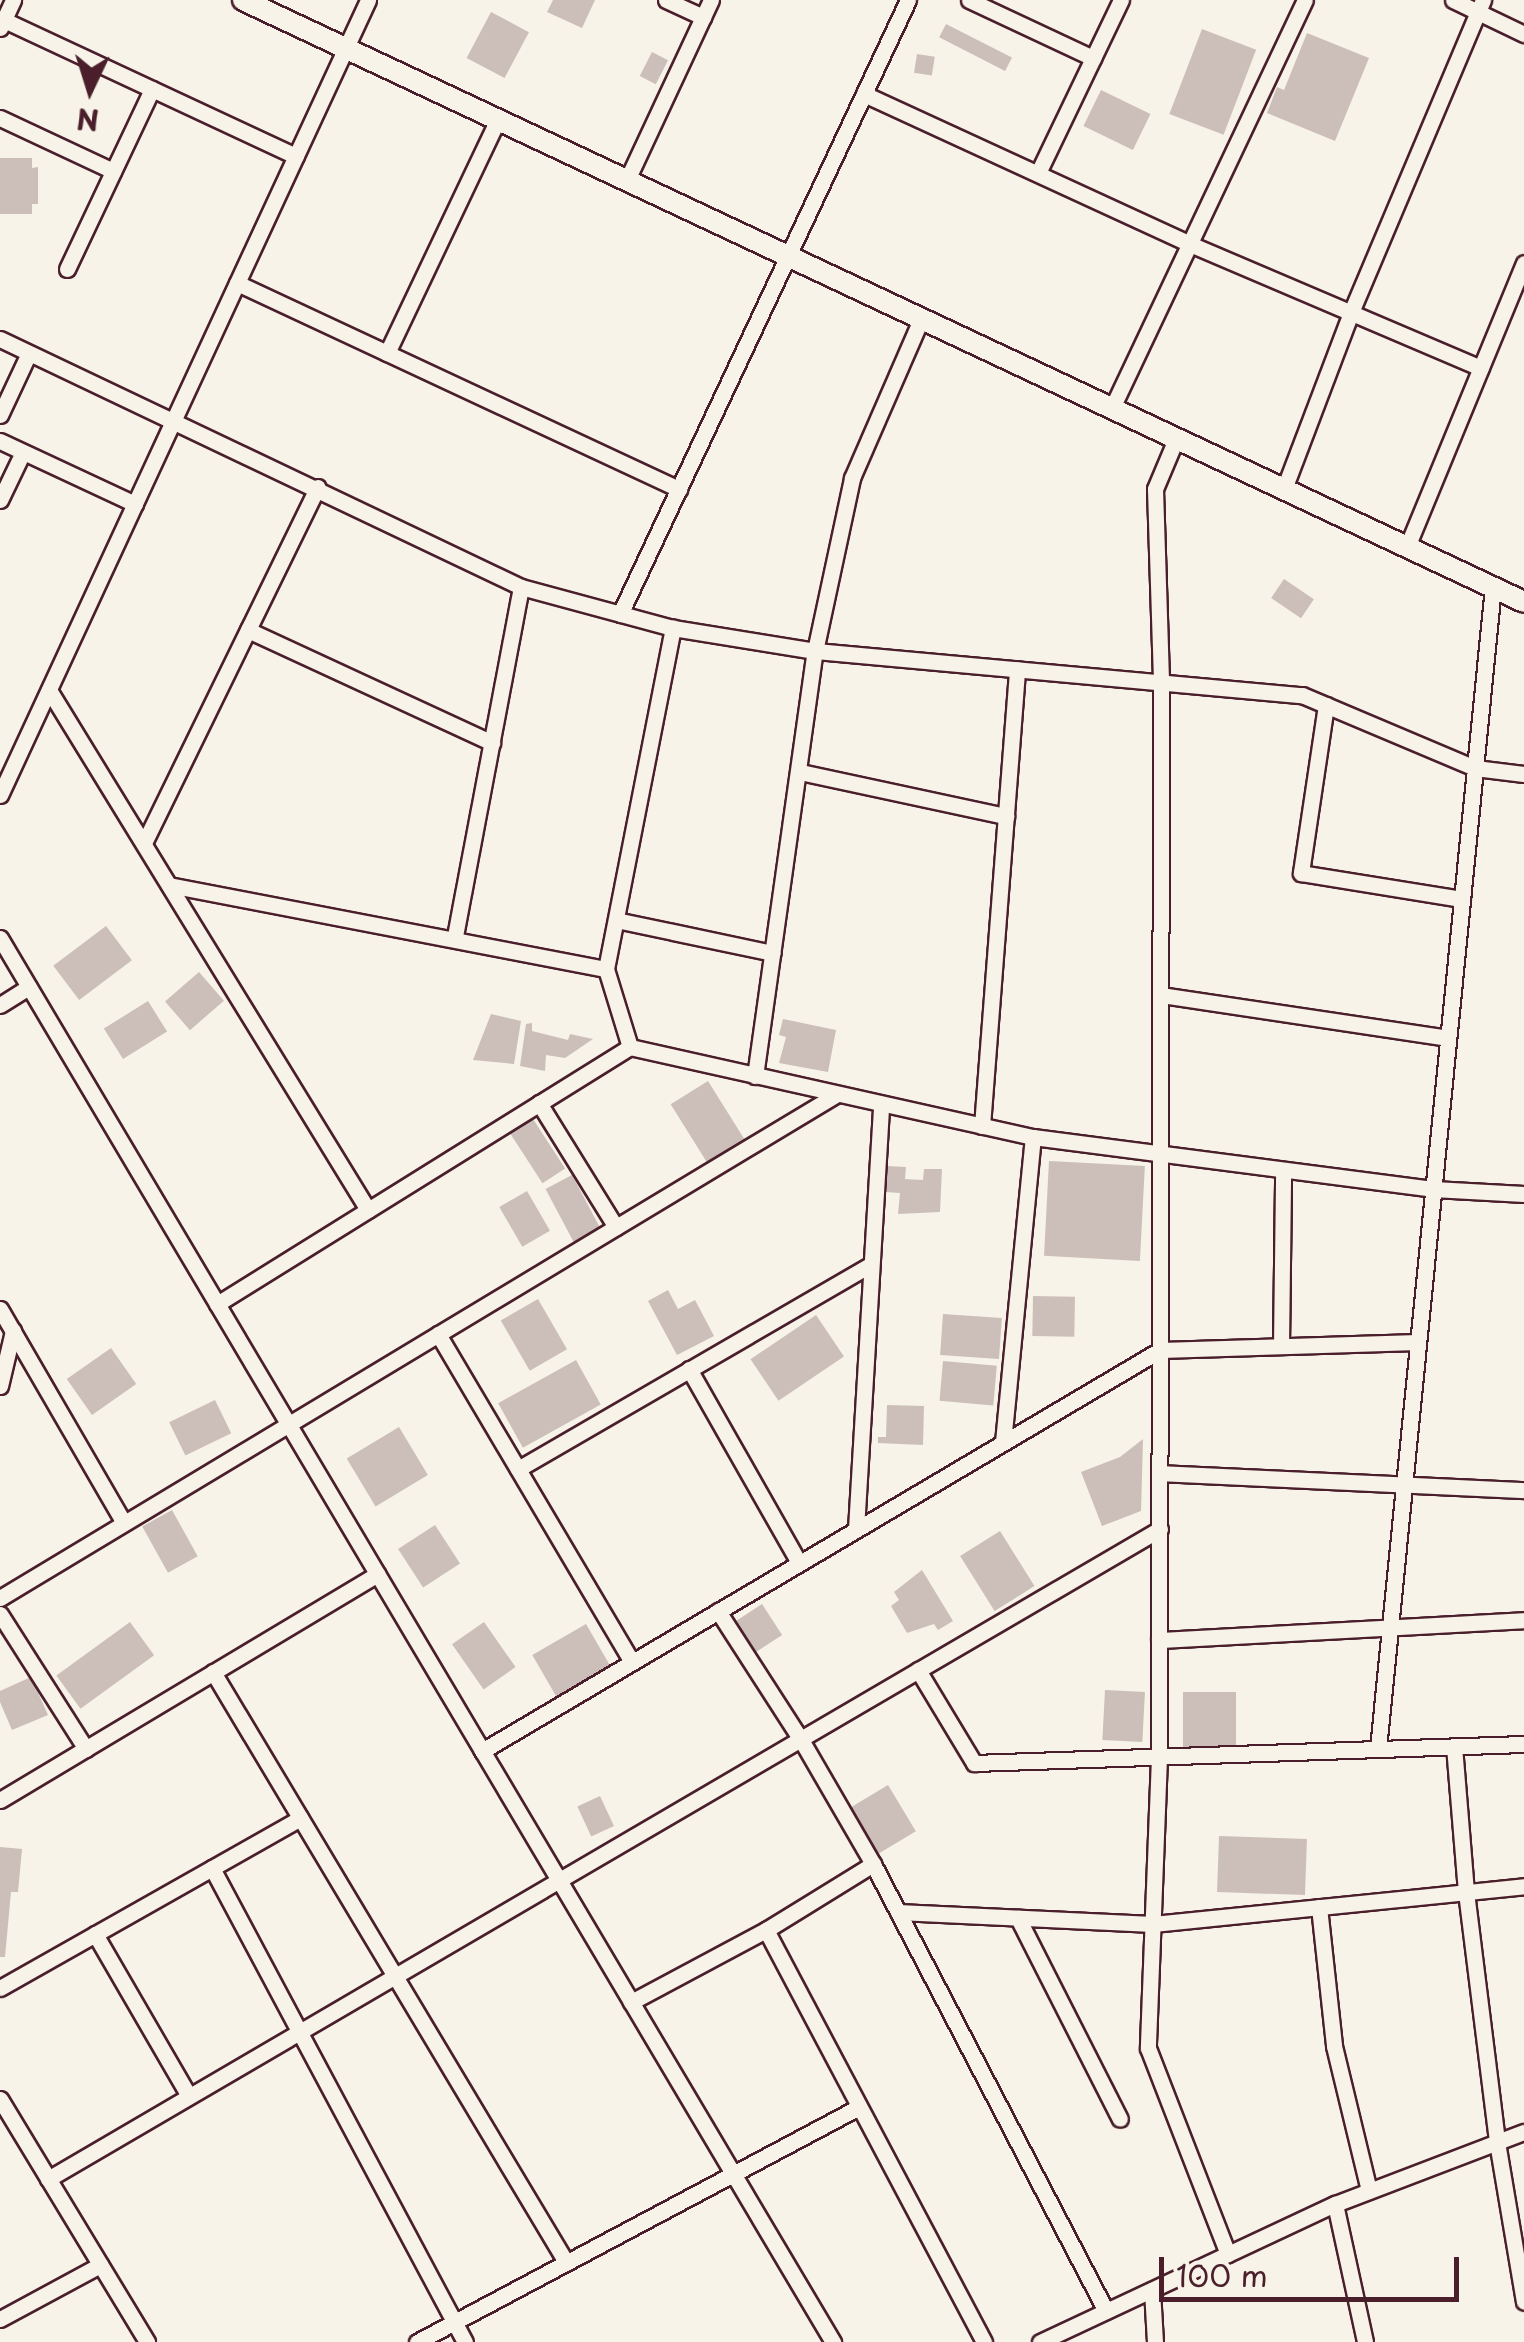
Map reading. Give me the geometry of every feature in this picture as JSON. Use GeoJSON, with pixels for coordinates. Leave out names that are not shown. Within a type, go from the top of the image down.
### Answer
{"type":"FeatureCollection","features":[{"type":"Feature","properties":{"kind":"street"},"geometry":{"type":"LineString","coordinates":[[13,0],[2,24],[296,156]]}},
{"type":"Feature","properties":{"kind":"street"},"geometry":{"type":"LineString","coordinates":[[243,0],[1524,602]]}},
{"type":"Feature","properties":{"kind":"street"},"geometry":{"type":"LineString","coordinates":[[0,795],[368,0]]}},
{"type":"Feature","properties":{"kind":"street"},"geometry":{"type":"LineString","coordinates":[[666,0],[703,17]]}},
{"type":"Feature","properties":{"kind":"street"},"geometry":{"type":"LineString","coordinates":[[627,180],[711,0]]}},
{"type":"Feature","properties":{"kind":"street"},"geometry":{"type":"LineString","coordinates":[[620,614],[908,0]]}},
{"type":"Feature","properties":{"kind":"street"},"geometry":{"type":"LineString","coordinates":[[969,0],[1093,58]]}},
{"type":"Feature","properties":{"kind":"street"},"geometry":{"type":"LineString","coordinates":[[1038,173],[1121,0]]}},
{"type":"Feature","properties":{"kind":"street"},"geometry":{"type":"LineString","coordinates":[[1112,408],[1305,0]]}},
{"type":"Feature","properties":{"kind":"street"},"geometry":{"type":"LineString","coordinates":[[1453,0],[1480,6],[1524,34]]}},
{"type":"Feature","properties":{"kind":"street"},"geometry":{"type":"LineString","coordinates":[[1284,489],[1352,310],[1480,6]]}},
{"type":"Feature","properties":{"kind":"street"},"geometry":{"type":"LineString","coordinates":[[67,269],[152,89]]}},
{"type":"Feature","properties":{"kind":"street"},"geometry":{"type":"LineString","coordinates":[[864,94],[1190,244],[1481,368]]}},
{"type":"Feature","properties":{"kind":"street"},"geometry":{"type":"LineString","coordinates":[[0,118],[113,171]]}},
{"type":"Feature","properties":{"kind":"street"},"geometry":{"type":"LineString","coordinates":[[387,354],[498,120]]}},
{"type":"Feature","properties":{"kind":"street"},"geometry":{"type":"LineString","coordinates":[[1407,547],[1524,264]]}},
{"type":"Feature","properties":{"kind":"street"},"geometry":{"type":"LineString","coordinates":[[237,284],[678,489]]}},
{"type":"Feature","properties":{"kind":"street"},"geometry":{"type":"LineString","coordinates":[[754,1076],[816,651],[852,478],[921,318]]}},
{"type":"Feature","properties":{"kind":"street"},"geometry":{"type":"LineString","coordinates":[[0,339],[522,587],[673,628],[816,651],[1302,695],[1475,768],[1524,774]]}},
{"type":"Feature","properties":{"kind":"street"},"geometry":{"type":"LineString","coordinates":[[0,415],[29,353]]}},
{"type":"Feature","properties":{"kind":"street"},"geometry":{"type":"LineString","coordinates":[[1176,438],[1156,489],[1161,682],[1160,1640],[1148,2048],[1228,2254]]}},
{"type":"Feature","properties":{"kind":"street"},"geometry":{"type":"LineString","coordinates":[[0,441],[134,504]]}},
{"type":"Feature","properties":{"kind":"street"},"geometry":{"type":"LineString","coordinates":[[0,500],[22,452]]}},
{"type":"Feature","properties":{"kind":"street"},"geometry":{"type":"LineString","coordinates":[[144,843],[318,488]]}},
{"type":"Feature","properties":{"kind":"street"},"geometry":{"type":"LineString","coordinates":[[455,936],[522,587]]}},
{"type":"Feature","properties":{"kind":"street"},"geometry":{"type":"LineString","coordinates":[[1378,1749],[1492,587]]}},
{"type":"Feature","properties":{"kind":"street"},"geometry":{"type":"LineString","coordinates":[[630,1046],[606,969],[673,628]]}},
{"type":"Feature","properties":{"kind":"street"},"geometry":{"type":"LineString","coordinates":[[248,630],[492,743]]}},
{"type":"Feature","properties":{"kind":"street"},"geometry":{"type":"LineString","coordinates":[[982,1126],[1017,670]]}},
{"type":"Feature","properties":{"kind":"street"},"geometry":{"type":"LineString","coordinates":[[49,690],[368,1210]]}},
{"type":"Feature","properties":{"kind":"street"},"geometry":{"type":"LineString","coordinates":[[1326,705],[1301,873],[1462,899]]}},
{"type":"Feature","properties":{"kind":"street"},"geometry":{"type":"LineString","coordinates":[[800,772],[1006,816]]}},
{"type":"Feature","properties":{"kind":"street"},"geometry":{"type":"LineString","coordinates":[[169,884],[455,936],[606,969]]}},
{"type":"Feature","properties":{"kind":"street"},"geometry":{"type":"LineString","coordinates":[[616,920],[773,953]]}},
{"type":"Feature","properties":{"kind":"street"},"geometry":{"type":"LineString","coordinates":[[0,938],[833,2342]]}},
{"type":"Feature","properties":{"kind":"street"},"geometry":{"type":"LineString","coordinates":[[0,1005],[29,987]]}},
{"type":"Feature","properties":{"kind":"street"},"geometry":{"type":"LineString","coordinates":[[1161,995],[1448,1038]]}},
{"type":"Feature","properties":{"kind":"street"},"geometry":{"type":"LineString","coordinates":[[217,1304],[630,1046],[1033,1136],[1160,1156],[1433,1189],[1524,1194]]}},
{"type":"Feature","properties":{"kind":"street"},"geometry":{"type":"LineString","coordinates":[[0,1598],[837,1094]]}},
{"type":"Feature","properties":{"kind":"street"},"geometry":{"type":"LineString","coordinates":[[539,1103],[616,1227]]}},
{"type":"Feature","properties":{"kind":"street"},"geometry":{"type":"LineString","coordinates":[[856,1529],[881,1105]]}},
{"type":"Feature","properties":{"kind":"street"},"geometry":{"type":"LineString","coordinates":[[1003,1442],[1033,1136]]}},
{"type":"Feature","properties":{"kind":"street"},"geometry":{"type":"LineString","coordinates":[[1281,1346],[1283,1171]]}},
{"type":"Feature","properties":{"kind":"street"},"geometry":{"type":"LineString","coordinates":[[518,1469],[871,1264]]}},
{"type":"Feature","properties":{"kind":"street"},"geometry":{"type":"LineString","coordinates":[[0,1309],[124,1523]]}},
{"type":"Feature","properties":{"kind":"street"},"geometry":{"type":"LineString","coordinates":[[0,1386],[13,1331]]}},
{"type":"Feature","properties":{"kind":"street"},"geometry":{"type":"LineString","coordinates":[[438,1334],[632,1662]]}},
{"type":"Feature","properties":{"kind":"street"},"geometry":{"type":"LineString","coordinates":[[482,1751],[1160,1350],[1418,1342]]}},
{"type":"Feature","properties":{"kind":"street"},"geometry":{"type":"LineString","coordinates":[[688,1370],[800,1563]]}},
{"type":"Feature","properties":{"kind":"street"},"geometry":{"type":"LineString","coordinates":[[1160,1472],[1524,1490]]}},
{"type":"Feature","properties":{"kind":"street"},"geometry":{"type":"LineString","coordinates":[[48,2179],[1160,1529]]}},
{"type":"Feature","properties":{"kind":"street"},"geometry":{"type":"LineString","coordinates":[[0,1800],[377,1574]]}},
{"type":"Feature","properties":{"kind":"street"},"geometry":{"type":"LineString","coordinates":[[718,1611],[800,1738],[873,1864],[1106,2311]]}},
{"type":"Feature","properties":{"kind":"street"},"geometry":{"type":"LineString","coordinates":[[0,1614],[86,1748]]}},
{"type":"Feature","properties":{"kind":"street"},"geometry":{"type":"LineString","coordinates":[[1160,1640],[1524,1620]]}},
{"type":"Feature","properties":{"kind":"street"},"geometry":{"type":"LineString","coordinates":[[918,1670],[974,1763],[1524,1744]]}},
{"type":"Feature","properties":{"kind":"street"},"geometry":{"type":"LineString","coordinates":[[213,1672],[566,2262]]}},
{"type":"Feature","properties":{"kind":"street"},"geometry":{"type":"LineString","coordinates":[[1454,1746],[1466,1892],[1497,2142],[1524,2302]]}},
{"type":"Feature","properties":{"kind":"street"},"geometry":{"type":"LineString","coordinates":[[0,1988],[300,1818]]}},
{"type":"Feature","properties":{"kind":"street"},"geometry":{"type":"LineString","coordinates":[[631,2002],[766,1930],[873,1864]]}},
{"type":"Feature","properties":{"kind":"street"},"geometry":{"type":"LineString","coordinates":[[212,1868],[457,2320],[465,2342]]}},
{"type":"Feature","properties":{"kind":"street"},"geometry":{"type":"LineString","coordinates":[[898,1912],[1153,1924],[1524,1886]]}},
{"type":"Feature","properties":{"kind":"street"},"geometry":{"type":"LineString","coordinates":[[1319,1907],[1334,2046],[1369,2191]]}},
{"type":"Feature","properties":{"kind":"street"},"geometry":{"type":"LineString","coordinates":[[1018,1918],[1120,2119]]}},
{"type":"Feature","properties":{"kind":"street"},"geometry":{"type":"LineString","coordinates":[[766,1930],[984,2342]]}},
{"type":"Feature","properties":{"kind":"street"},"geometry":{"type":"LineString","coordinates":[[95,1934],[190,2096]]}},
{"type":"Feature","properties":{"kind":"street"},"geometry":{"type":"LineString","coordinates":[[0,2099],[146,2342]]}},
{"type":"Feature","properties":{"kind":"street"},"geometry":{"type":"LineString","coordinates":[[416,2342],[860,2107]]}},
{"type":"Feature","properties":{"kind":"street"},"geometry":{"type":"LineString","coordinates":[[1047,2340],[1335,2204],[1524,2132]]}},
{"type":"Feature","properties":{"kind":"street"},"geometry":{"type":"LineString","coordinates":[[1335,2204],[1359,2340]]}},
{"type":"Feature","properties":{"kind":"street"},"geometry":{"type":"LineString","coordinates":[[0,2319],[100,2264]]}},
{"type":"Feature","properties":{"kind":"street"},"geometry":{"type":"LineString","coordinates":[[1152,2290],[1155,2342]]}},
{"type":"Feature","properties":{"kind":"building"},"geometry":{"type":"Polygon","coordinates":[[[553,0],[595,0],[582,28],[547,12],[553,0]]]}},
{"type":"Feature","properties":{"kind":"building"},"geometry":{"type":"Polygon","coordinates":[[[491,12],[529,32],[505,78],[467,58],[491,12]]]}},
{"type":"Feature","properties":{"kind":"building"},"geometry":{"type":"Polygon","coordinates":[[[946,24],[1012,58],[1005,71],[939,37],[946,24]]]}},
{"type":"Feature","properties":{"kind":"building"},"geometry":{"type":"Polygon","coordinates":[[[1202,29],[1256,50],[1224,135],[1169,114],[1202,29]]]}},
{"type":"Feature","properties":{"kind":"building"},"geometry":{"type":"Polygon","coordinates":[[[1307,33],[1369,58],[1335,141],[1267,113],[1277,87],[1284,90],[1307,33]]]}},
{"type":"Feature","properties":{"kind":"building"},"geometry":{"type":"Polygon","coordinates":[[[652,52],[668,60],[656,84],[640,76],[652,52]]]}},
{"type":"Feature","properties":{"kind":"building"},"geometry":{"type":"Polygon","coordinates":[[[917,54],[935,57],[932,76],[914,73],[917,54]]]}},
{"type":"Feature","properties":{"kind":"building"},"geometry":{"type":"Polygon","coordinates":[[[1101,90],[1150,114],[1133,150],[1083,126],[1101,90]]]}},
{"type":"Feature","properties":{"kind":"building"},"geometry":{"type":"Polygon","coordinates":[[[0,158],[32,158],[32,168],[38,167],[38,204],[32,204],[32,214],[0,214],[0,158]]]}},
{"type":"Feature","properties":{"kind":"building"},"geometry":{"type":"Polygon","coordinates":[[[1284,579],[1314,599],[1301,618],[1271,598],[1284,579]]]}},
{"type":"Feature","properties":{"kind":"building"},"geometry":{"type":"Polygon","coordinates":[[[106,926],[132,960],[79,1000],[53,966],[106,926]]]}},
{"type":"Feature","properties":{"kind":"building"},"geometry":{"type":"Polygon","coordinates":[[[199,972],[224,1001],[190,1030],[165,1002],[199,972]]]}},
{"type":"Feature","properties":{"kind":"building"},"geometry":{"type":"Polygon","coordinates":[[[148,1001],[167,1032],[123,1059],[104,1029],[148,1001]]]}},
{"type":"Feature","properties":{"kind":"building"},"geometry":{"type":"Polygon","coordinates":[[[491,1014],[521,1021],[514,1064],[473,1060],[491,1014]]]}},
{"type":"Feature","properties":{"kind":"building"},"geometry":{"type":"Polygon","coordinates":[[[783,1019],[836,1030],[828,1072],[779,1063],[786,1037],[779,1035],[783,1019]]]}},
{"type":"Feature","properties":{"kind":"building"},"geometry":{"type":"Polygon","coordinates":[[[532,1023],[532,1031],[568,1040],[570,1034],[593,1039],[565,1058],[546,1055],[545,1071],[520,1066],[526,1024],[532,1023]]]}},
{"type":"Feature","properties":{"kind":"building"},"geometry":{"type":"Polygon","coordinates":[[[708,1081],[747,1144],[710,1167],[671,1104],[708,1081]]]}},
{"type":"Feature","properties":{"kind":"building"},"geometry":{"type":"Polygon","coordinates":[[[533,1119],[565,1168],[542,1183],[510,1134],[533,1119]]]}},
{"type":"Feature","properties":{"kind":"building"},"geometry":{"type":"Polygon","coordinates":[[[1049,1161],[1145,1166],[1140,1261],[1044,1256],[1049,1161]]]}},
{"type":"Feature","properties":{"kind":"building"},"geometry":{"type":"Polygon","coordinates":[[[887,1166],[906,1167],[905,1179],[923,1180],[924,1169],[942,1169],[940,1212],[898,1214],[900,1193],[886,1192],[887,1166]]]}},
{"type":"Feature","properties":{"kind":"building"},"geometry":{"type":"Polygon","coordinates":[[[572,1175],[600,1228],[574,1242],[546,1189],[572,1175]]]}},
{"type":"Feature","properties":{"kind":"building"},"geometry":{"type":"Polygon","coordinates":[[[527,1191],[550,1231],[522,1247],[499,1207],[527,1191]]]}},
{"type":"Feature","properties":{"kind":"building"},"geometry":{"type":"Polygon","coordinates":[[[668,1290],[678,1309],[695,1300],[714,1336],[677,1355],[648,1301],[668,1290]]]}},
{"type":"Feature","properties":{"kind":"building"},"geometry":{"type":"Polygon","coordinates":[[[1033,1296],[1075,1297],[1074,1337],[1032,1336],[1033,1296]]]}},
{"type":"Feature","properties":{"kind":"building"},"geometry":{"type":"Polygon","coordinates":[[[538,1299],[567,1349],[530,1371],[501,1320],[538,1299]]]}},
{"type":"Feature","properties":{"kind":"building"},"geometry":{"type":"Polygon","coordinates":[[[943,1314],[1002,1318],[999,1359],[940,1355],[943,1314]]]}},
{"type":"Feature","properties":{"kind":"building"},"geometry":{"type":"Polygon","coordinates":[[[816,1315],[844,1356],[778,1401],[751,1359],[816,1315]]]}},
{"type":"Feature","properties":{"kind":"building"},"geometry":{"type":"Polygon","coordinates":[[[111,1348],[136,1384],[92,1415],[67,1379],[111,1348]]]}},
{"type":"Feature","properties":{"kind":"building"},"geometry":{"type":"Polygon","coordinates":[[[576,1360],[601,1405],[523,1448],[498,1403],[576,1360]]]}},
{"type":"Feature","properties":{"kind":"building"},"geometry":{"type":"Polygon","coordinates":[[[943,1361],[997,1366],[993,1406],[940,1401],[943,1361]]]}},
{"type":"Feature","properties":{"kind":"building"},"geometry":{"type":"Polygon","coordinates":[[[215,1400],[231,1433],[185,1456],[169,1422],[215,1400]]]}},
{"type":"Feature","properties":{"kind":"building"},"geometry":{"type":"Polygon","coordinates":[[[887,1405],[924,1406],[923,1445],[878,1443],[878,1437],[886,1437],[887,1405]]]}},
{"type":"Feature","properties":{"kind":"building"},"geometry":{"type":"Polygon","coordinates":[[[399,1427],[428,1475],[376,1506],[347,1458],[399,1427]]]}},
{"type":"Feature","properties":{"kind":"building"},"geometry":{"type":"Polygon","coordinates":[[[1143,1439],[1141,1511],[1102,1526],[1081,1472],[1120,1457],[1143,1439]]]}},
{"type":"Feature","properties":{"kind":"building"},"geometry":{"type":"Polygon","coordinates":[[[172,1510],[198,1556],[168,1573],[142,1526],[172,1510]]]}},
{"type":"Feature","properties":{"kind":"building"},"geometry":{"type":"Polygon","coordinates":[[[435,1525],[460,1564],[423,1588],[398,1549],[435,1525]]]}},
{"type":"Feature","properties":{"kind":"building"},"geometry":{"type":"Polygon","coordinates":[[[1000,1531],[1034,1586],[995,1611],[960,1556],[1000,1531]]]}},
{"type":"Feature","properties":{"kind":"building"},"geometry":{"type":"Polygon","coordinates":[[[922,1570],[953,1621],[938,1630],[934,1624],[907,1633],[891,1606],[899,1600],[894,1592],[922,1570]]]}},
{"type":"Feature","properties":{"kind":"building"},"geometry":{"type":"Polygon","coordinates":[[[762,1604],[782,1635],[756,1652],[736,1621],[762,1604]]]}},
{"type":"Feature","properties":{"kind":"building"},"geometry":{"type":"Polygon","coordinates":[[[130,1622],[154,1655],[80,1709],[56,1675],[130,1622]]]}},
{"type":"Feature","properties":{"kind":"building"},"geometry":{"type":"Polygon","coordinates":[[[484,1622],[516,1667],[484,1689],[452,1644],[484,1622]]]}},
{"type":"Feature","properties":{"kind":"building"},"geometry":{"type":"Polygon","coordinates":[[[586,1624],[610,1666],[556,1697],[532,1655],[586,1624]]]}},
{"type":"Feature","properties":{"kind":"building"},"geometry":{"type":"Polygon","coordinates":[[[31,1677],[48,1715],[12,1730],[0,1702],[0,1691],[31,1677]]]}},
{"type":"Feature","properties":{"kind":"building"},"geometry":{"type":"Polygon","coordinates":[[[1105,1690],[1145,1692],[1142,1742],[1102,1740],[1105,1690]]]}},
{"type":"Feature","properties":{"kind":"building"},"geometry":{"type":"Polygon","coordinates":[[[1183,1692],[1236,1692],[1236,1749],[1183,1749],[1183,1692]]]}},
{"type":"Feature","properties":{"kind":"building"},"geometry":{"type":"Polygon","coordinates":[[[888,1785],[916,1831],[874,1857],[846,1810],[888,1785]]]}},
{"type":"Feature","properties":{"kind":"building"},"geometry":{"type":"Polygon","coordinates":[[[600,1796],[614,1826],[591,1836],[577,1807],[600,1796]]]}},
{"type":"Feature","properties":{"kind":"building"},"geometry":{"type":"Polygon","coordinates":[[[1219,1836],[1307,1839],[1305,1895],[1217,1892],[1219,1836]]]}},
{"type":"Feature","properties":{"kind":"building"},"geometry":{"type":"Polygon","coordinates":[[[0,1847],[22,1849],[18,1892],[11,1892],[5,1957],[0,1957],[0,1847]]]}}]}
